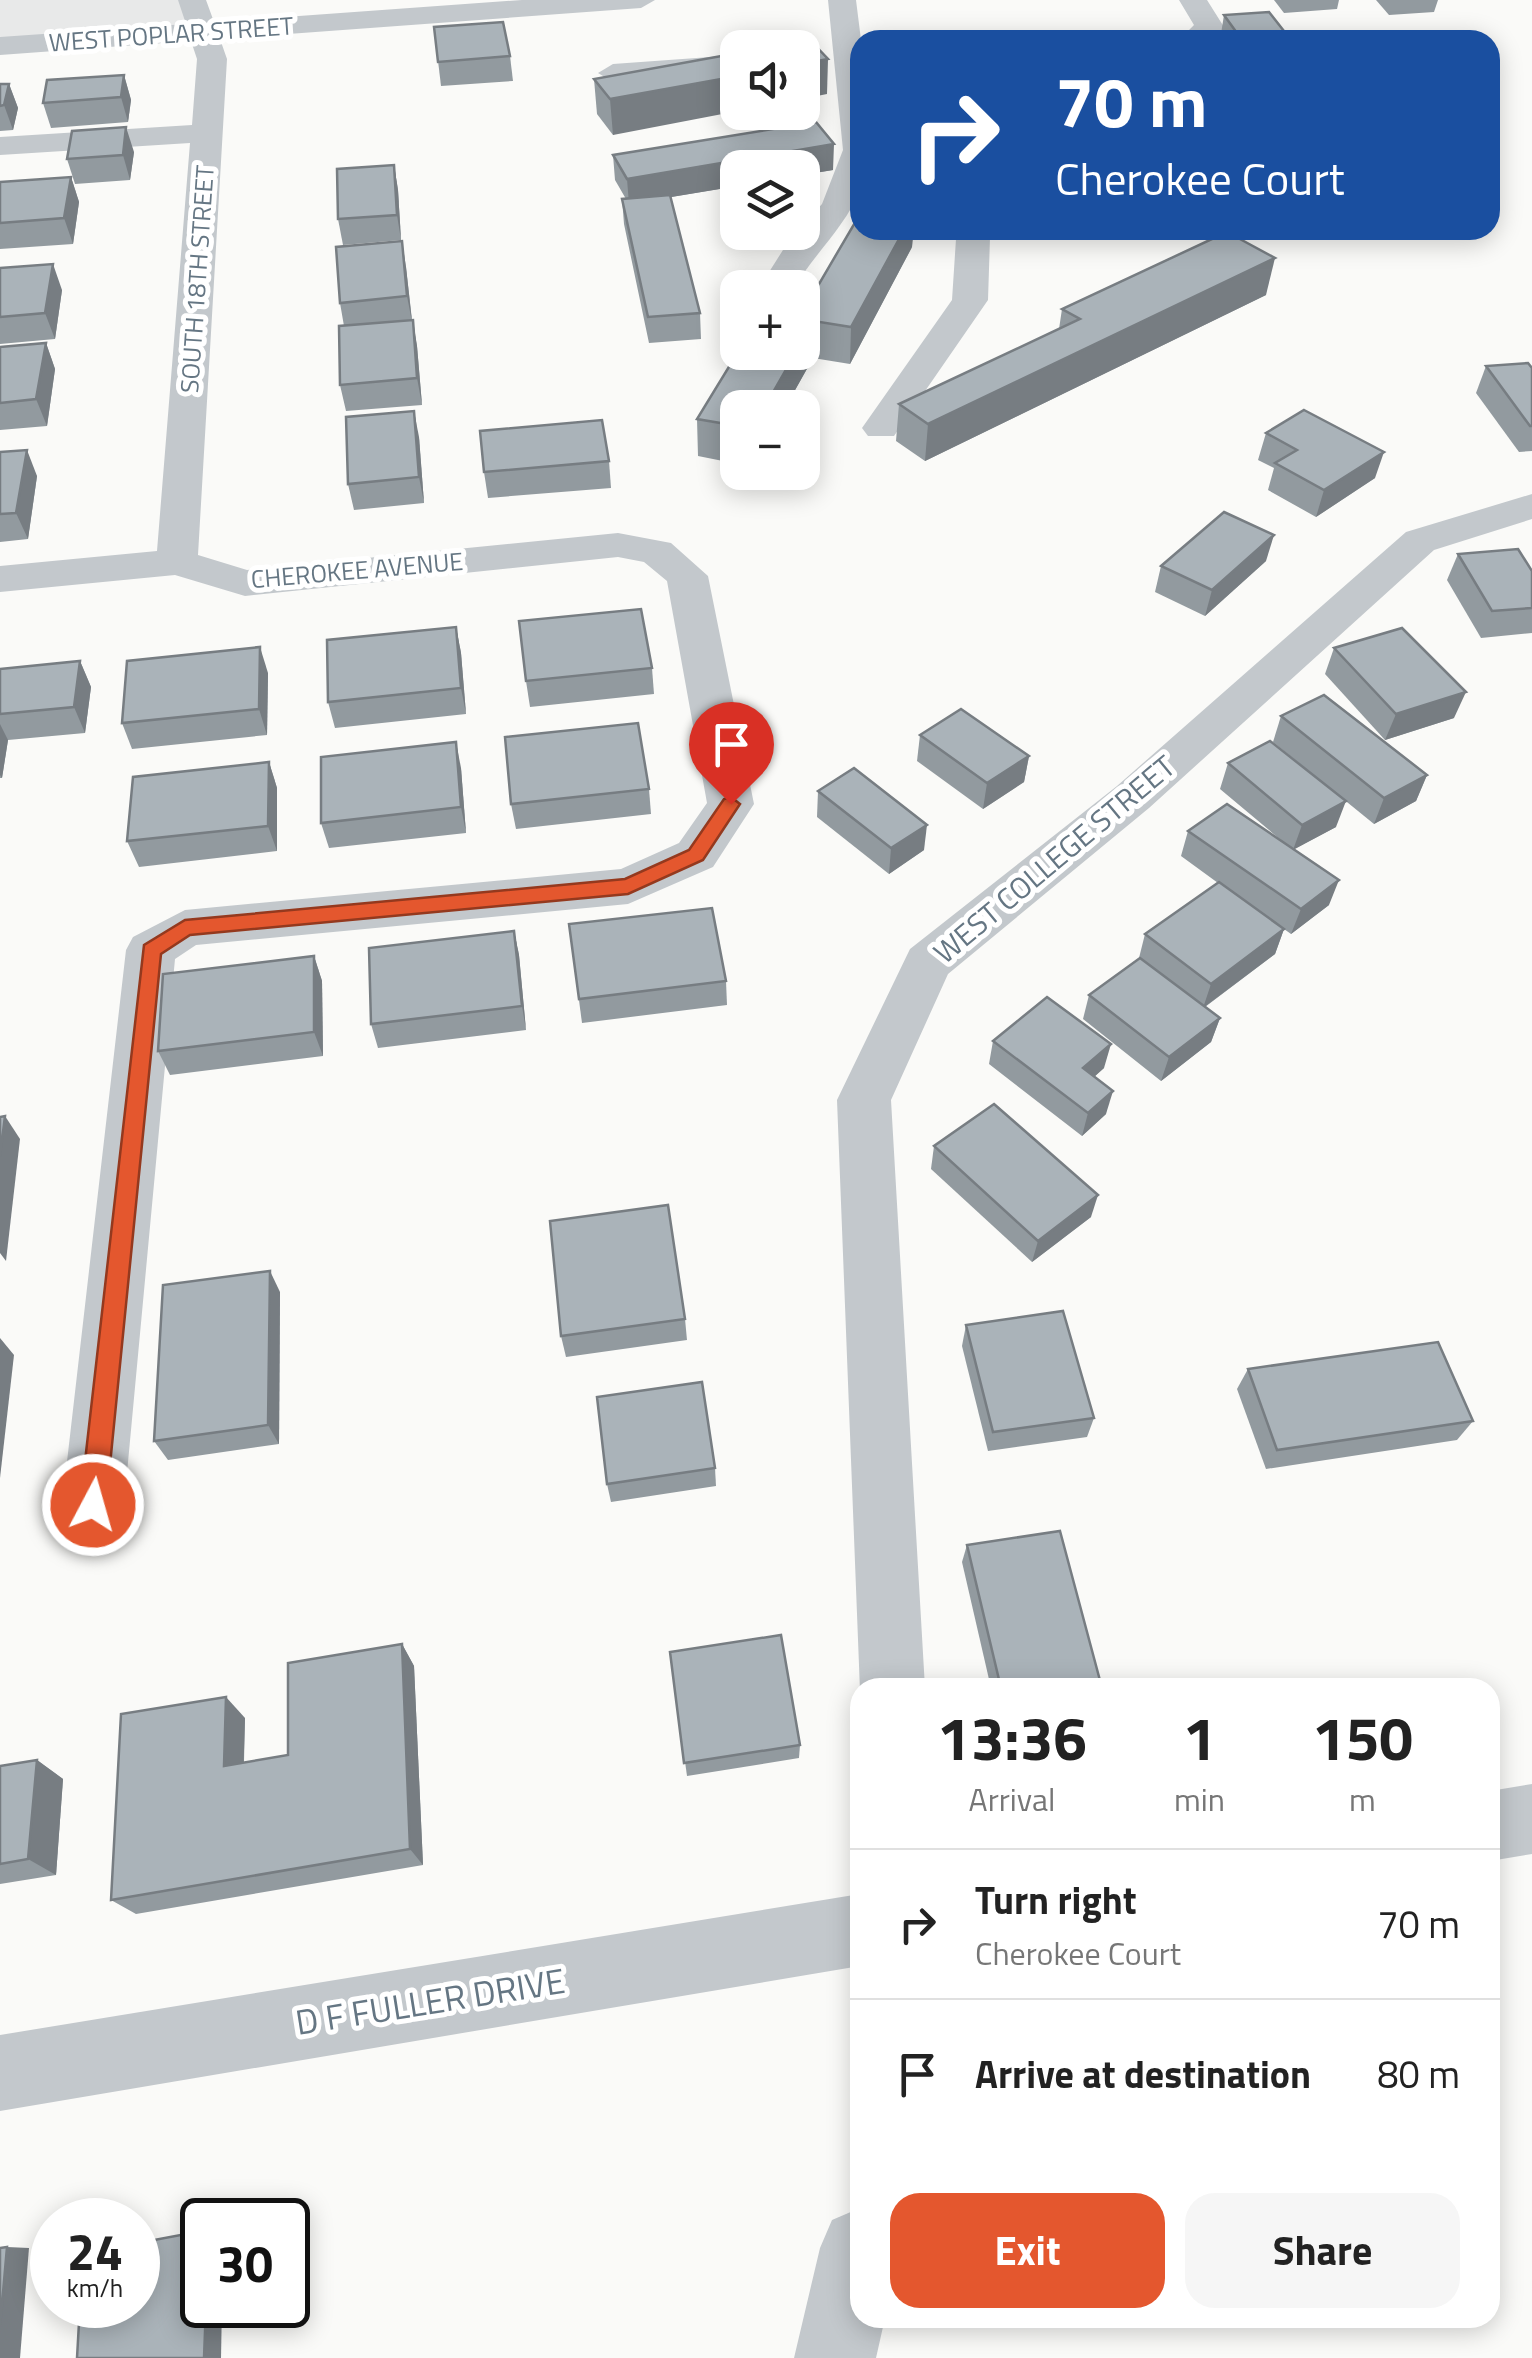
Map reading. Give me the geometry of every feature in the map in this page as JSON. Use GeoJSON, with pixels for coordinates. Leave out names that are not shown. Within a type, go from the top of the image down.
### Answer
{"type":"FeatureCollection","features":[{"type":"Feature","properties":{"kind":"street","name":"WEST POPLAR STREET"},"geometry":{"type":"LineString","coordinates":[[0,46],[197,16],[641,0]]}},
{"type":"Feature","properties":{"kind":"street"},"geometry":{"type":"LineString","coordinates":[[842,0],[832,56],[850,119]]}},
{"type":"Feature","properties":{"kind":"street"},"geometry":{"type":"LineString","coordinates":[[1193,0],[1210,27],[1206,30]]}},
{"type":"Feature","properties":{"kind":"street","name":"SOUTH 18TH STREET"},"geometry":{"type":"LineString","coordinates":[[177,562],[212,59],[197,16]]}},
{"type":"Feature","properties":{"kind":"street"},"geometry":{"type":"LineString","coordinates":[[613,73],[720,65]]}},
{"type":"Feature","properties":{"kind":"street"},"geometry":{"type":"LineString","coordinates":[[0,146],[207,134]]}},
{"type":"Feature","properties":{"kind":"street"},"geometry":{"type":"LineString","coordinates":[[787,270],[850,190]]}},
{"type":"Feature","properties":{"kind":"street"},"geometry":{"type":"LineString","coordinates":[[881,428],[970,300],[973,240]]}},
{"type":"Feature","properties":{"kind":"street","name":"WEST COLLEGE STREET"},"geometry":{"type":"LineString","coordinates":[[892,1678],[864,1100],[928,962],[1133,797],[1420,541],[1532,506]]}},
{"type":"Feature","properties":{"kind":"street","name":"CHEROKEE AVENUE"},"geometry":{"type":"LineString","coordinates":[[0,579],[177,562],[245,583],[618,545],[657,552],[687,576],[731,804],[696,855],[628,886],[185,928],[151,950],[93,1505]]}},
{"type":"Feature","properties":{"kind":"street"},"geometry":{"type":"LineString","coordinates":[[1500,1824],[1532,1818]]}},
{"type":"Feature","properties":{"kind":"street","name":"D F FULLER DRIVE"},"geometry":{"type":"LineString","coordinates":[[0,2072],[850,1932]]}},
{"type":"Feature","properties":{"kind":"street"},"geometry":{"type":"LineString","coordinates":[[835,2358],[850,2292]]}},
{"type":"Feature","properties":{"kind":"shaded area"},"geometry":{"type":"Polygon","coordinates":[[[0,0],[190,0],[187,34],[0,46],[0,0]]]}},
{"type":"Feature","properties":{"kind":"building"},"geometry":{"type":"Polygon","coordinates":[[[1269,12],[1283,30],[1235,30],[1224,15],[1269,12]]]}},
{"type":"Feature","properties":{"kind":"building"},"geometry":{"type":"Polygon","coordinates":[[[503,22],[510,56],[438,62],[434,27],[503,22]]]}},
{"type":"Feature","properties":{"kind":"building"},"geometry":{"type":"Polygon","coordinates":[[[720,56],[720,79],[610,99],[594,79],[720,56]]]}},
{"type":"Feature","properties":{"kind":"building"},"geometry":{"type":"Polygon","coordinates":[[[124,75],[121,97],[43,103],[47,80],[124,75]]]}},
{"type":"Feature","properties":{"kind":"building"},"geometry":{"type":"Polygon","coordinates":[[[0,84],[9,84],[4,105],[0,106],[0,84]]]}},
{"type":"Feature","properties":{"kind":"building"},"geometry":{"type":"Polygon","coordinates":[[[126,127],[123,155],[67,159],[72,131],[126,127]]]}},
{"type":"Feature","properties":{"kind":"building"},"geometry":{"type":"Polygon","coordinates":[[[820,127],[834,144],[799,150],[720,150],[720,163],[627,179],[613,155],[767,130],[820,130],[820,127]]]}},
{"type":"Feature","properties":{"kind":"building"},"geometry":{"type":"Polygon","coordinates":[[[394,165],[397,215],[338,219],[337,169],[394,165]]]}},
{"type":"Feature","properties":{"kind":"building"},"geometry":{"type":"Polygon","coordinates":[[[71,177],[64,218],[0,223],[0,182],[71,177]]]}},
{"type":"Feature","properties":{"kind":"building"},"geometry":{"type":"Polygon","coordinates":[[[670,195],[700,313],[648,317],[622,199],[670,195]]]}},
{"type":"Feature","properties":{"kind":"building"},"geometry":{"type":"Polygon","coordinates":[[[850,231],[850,240],[899,240],[851,327],[820,322],[820,282],[850,231]]]}},
{"type":"Feature","properties":{"kind":"building"},"geometry":{"type":"Polygon","coordinates":[[[1210,240],[1242,240],[1275,258],[928,424],[899,404],[1080,319],[1062,309],[1210,240]]]}},
{"type":"Feature","properties":{"kind":"building"},"geometry":{"type":"Polygon","coordinates":[[[402,241],[407,296],[340,303],[336,247],[402,241]]]}},
{"type":"Feature","properties":{"kind":"building"},"geometry":{"type":"Polygon","coordinates":[[[53,264],[45,313],[0,317],[0,268],[53,264]]]}},
{"type":"Feature","properties":{"kind":"building"},"geometry":{"type":"Polygon","coordinates":[[[413,320],[417,378],[340,385],[339,326],[413,320]]]}},
{"type":"Feature","properties":{"kind":"building"},"geometry":{"type":"Polygon","coordinates":[[[46,343],[36,399],[0,403],[0,347],[46,343]]]}},
{"type":"Feature","properties":{"kind":"building"},"geometry":{"type":"Polygon","coordinates":[[[1528,363],[1532,368],[1532,426],[1486,366],[1528,363]]]}},
{"type":"Feature","properties":{"kind":"building"},"geometry":{"type":"Polygon","coordinates":[[[727,370],[786,370],[774,390],[720,390],[720,423],[697,419],[727,370]]]}},
{"type":"Feature","properties":{"kind":"building"},"geometry":{"type":"Polygon","coordinates":[[[1304,410],[1384,452],[1324,490],[1275,463],[1297,450],[1266,433],[1304,410]]]}},
{"type":"Feature","properties":{"kind":"building"},"geometry":{"type":"Polygon","coordinates":[[[414,411],[419,477],[348,484],[346,417],[414,411]]]}},
{"type":"Feature","properties":{"kind":"building"},"geometry":{"type":"Polygon","coordinates":[[[602,420],[609,461],[484,472],[480,431],[602,420]]]}},
{"type":"Feature","properties":{"kind":"building"},"geometry":{"type":"Polygon","coordinates":[[[27,450],[16,513],[0,514],[0,452],[27,450]]]}},
{"type":"Feature","properties":{"kind":"building"},"geometry":{"type":"Polygon","coordinates":[[[1224,512],[1274,535],[1212,590],[1161,566],[1224,512]]]}},
{"type":"Feature","properties":{"kind":"building"},"geometry":{"type":"Polygon","coordinates":[[[1518,549],[1532,571],[1532,608],[1492,611],[1458,554],[1518,549]]]}},
{"type":"Feature","properties":{"kind":"building"},"geometry":{"type":"Polygon","coordinates":[[[641,609],[652,668],[526,681],[519,621],[641,609]]]}},
{"type":"Feature","properties":{"kind":"building"},"geometry":{"type":"Polygon","coordinates":[[[456,627],[461,688],[328,702],[327,640],[456,627]]]}},
{"type":"Feature","properties":{"kind":"building"},"geometry":{"type":"Polygon","coordinates":[[[1402,628],[1466,692],[1396,714],[1334,648],[1402,628]]]}},
{"type":"Feature","properties":{"kind":"building"},"geometry":{"type":"Polygon","coordinates":[[[260,647],[259,709],[122,723],[127,661],[260,647]]]}},
{"type":"Feature","properties":{"kind":"building"},"geometry":{"type":"Polygon","coordinates":[[[80,661],[74,707],[0,714],[0,669],[80,661]]]}},
{"type":"Feature","properties":{"kind":"building"},"geometry":{"type":"Polygon","coordinates":[[[1324,695],[1427,775],[1384,798],[1281,716],[1324,695]]]}},
{"type":"Feature","properties":{"kind":"building"},"geometry":{"type":"Polygon","coordinates":[[[961,709],[1029,756],[987,783],[920,735],[961,709]]]}},
{"type":"Feature","properties":{"kind":"building"},"geometry":{"type":"Polygon","coordinates":[[[638,723],[649,789],[511,804],[505,737],[638,723]]]}},
{"type":"Feature","properties":{"kind":"building"},"geometry":{"type":"Polygon","coordinates":[[[1270,741],[1346,801],[1302,825],[1228,763],[1270,741]]]}},
{"type":"Feature","properties":{"kind":"building"},"geometry":{"type":"Polygon","coordinates":[[[456,742],[461,807],[321,823],[321,757],[456,742]]]}},
{"type":"Feature","properties":{"kind":"building"},"geometry":{"type":"Polygon","coordinates":[[[269,762],[268,826],[127,841],[133,777],[269,762]]]}},
{"type":"Feature","properties":{"kind":"building"},"geometry":{"type":"Polygon","coordinates":[[[854,768],[927,825],[891,848],[818,791],[854,768]]]}},
{"type":"Feature","properties":{"kind":"building"},"geometry":{"type":"Polygon","coordinates":[[[1227,804],[1339,880],[1301,909],[1188,831],[1227,804]]]}},
{"type":"Feature","properties":{"kind":"building"},"geometry":{"type":"Polygon","coordinates":[[[1219,882],[1284,929],[1211,984],[1145,934],[1219,882]]]}},
{"type":"Feature","properties":{"kind":"building"},"geometry":{"type":"Polygon","coordinates":[[[712,908],[726,981],[579,999],[569,924],[712,908]]]}},
{"type":"Feature","properties":{"kind":"building"},"geometry":{"type":"Polygon","coordinates":[[[514,931],[522,1006],[371,1024],[369,948],[514,931]]]}},
{"type":"Feature","properties":{"kind":"building"},"geometry":{"type":"Polygon","coordinates":[[[314,956],[314,1032],[158,1051],[163,974],[314,956]]]}},
{"type":"Feature","properties":{"kind":"building"},"geometry":{"type":"Polygon","coordinates":[[[1140,958],[1220,1018],[1169,1057],[1089,995],[1140,958]]]}},
{"type":"Feature","properties":{"kind":"building"},"geometry":{"type":"Polygon","coordinates":[[[1047,997],[1111,1044],[1083,1068],[1113,1091],[1088,1113],[993,1041],[1047,997]]]}},
{"type":"Feature","properties":{"kind":"building"},"geometry":{"type":"Polygon","coordinates":[[[994,1104],[1098,1195],[1038,1241],[934,1146],[994,1104]]]}},
{"type":"Feature","properties":{"kind":"building"},"geometry":{"type":"Polygon","coordinates":[[[5,1116],[0,1156],[0,1117],[5,1116]]]}},
{"type":"Feature","properties":{"kind":"building"},"geometry":{"type":"Polygon","coordinates":[[[668,1205],[685,1319],[561,1336],[550,1221],[668,1205]]]}},
{"type":"Feature","properties":{"kind":"building"},"geometry":{"type":"Polygon","coordinates":[[[270,1271],[268,1425],[154,1441],[163,1285],[270,1271]]]}},
{"type":"Feature","properties":{"kind":"building"},"geometry":{"type":"Polygon","coordinates":[[[1063,1311],[1094,1418],[993,1432],[966,1325],[1063,1311]]]}},
{"type":"Feature","properties":{"kind":"building"},"geometry":{"type":"Polygon","coordinates":[[[1438,1342],[1473,1421],[1277,1450],[1248,1369],[1438,1342]]]}},
{"type":"Feature","properties":{"kind":"building"},"geometry":{"type":"Polygon","coordinates":[[[702,1382],[715,1468],[607,1484],[597,1397],[702,1382]]]}},
{"type":"Feature","properties":{"kind":"building"},"geometry":{"type":"Polygon","coordinates":[[[1060,1531],[1099,1678],[999,1678],[967,1545],[1060,1531]]]}},
{"type":"Feature","properties":{"kind":"building"},"geometry":{"type":"Polygon","coordinates":[[[781,1635],[800,1745],[684,1763],[670,1652],[781,1635]]]}},
{"type":"Feature","properties":{"kind":"building"},"geometry":{"type":"Polygon","coordinates":[[[402,1644],[410,1849],[111,1900],[121,1714],[226,1697],[224,1766],[288,1755],[288,1663],[402,1644]]]}},
{"type":"Feature","properties":{"kind":"building"},"geometry":{"type":"Polygon","coordinates":[[[37,1760],[28,1859],[0,1864],[0,1766],[37,1760]]]}},
{"type":"Feature","properties":{"kind":"building"},"geometry":{"type":"Polygon","coordinates":[[[180,2235],[180,2328],[205,2328],[204,2358],[77,2358],[79,2328],[160,2328],[160,2239],[180,2235]]]}},
{"type":"Feature","properties":{"kind":"building"},"geometry":{"type":"Polygon","coordinates":[[[7,2247],[0,2327],[0,2248],[7,2247]]]}},
{"type":"Feature","properties":{"kind":"route"},"geometry":{"type":"LineString","coordinates":[[93,1505],[151,950],[185,928],[628,886],[696,855],[731,804]]}}]}
